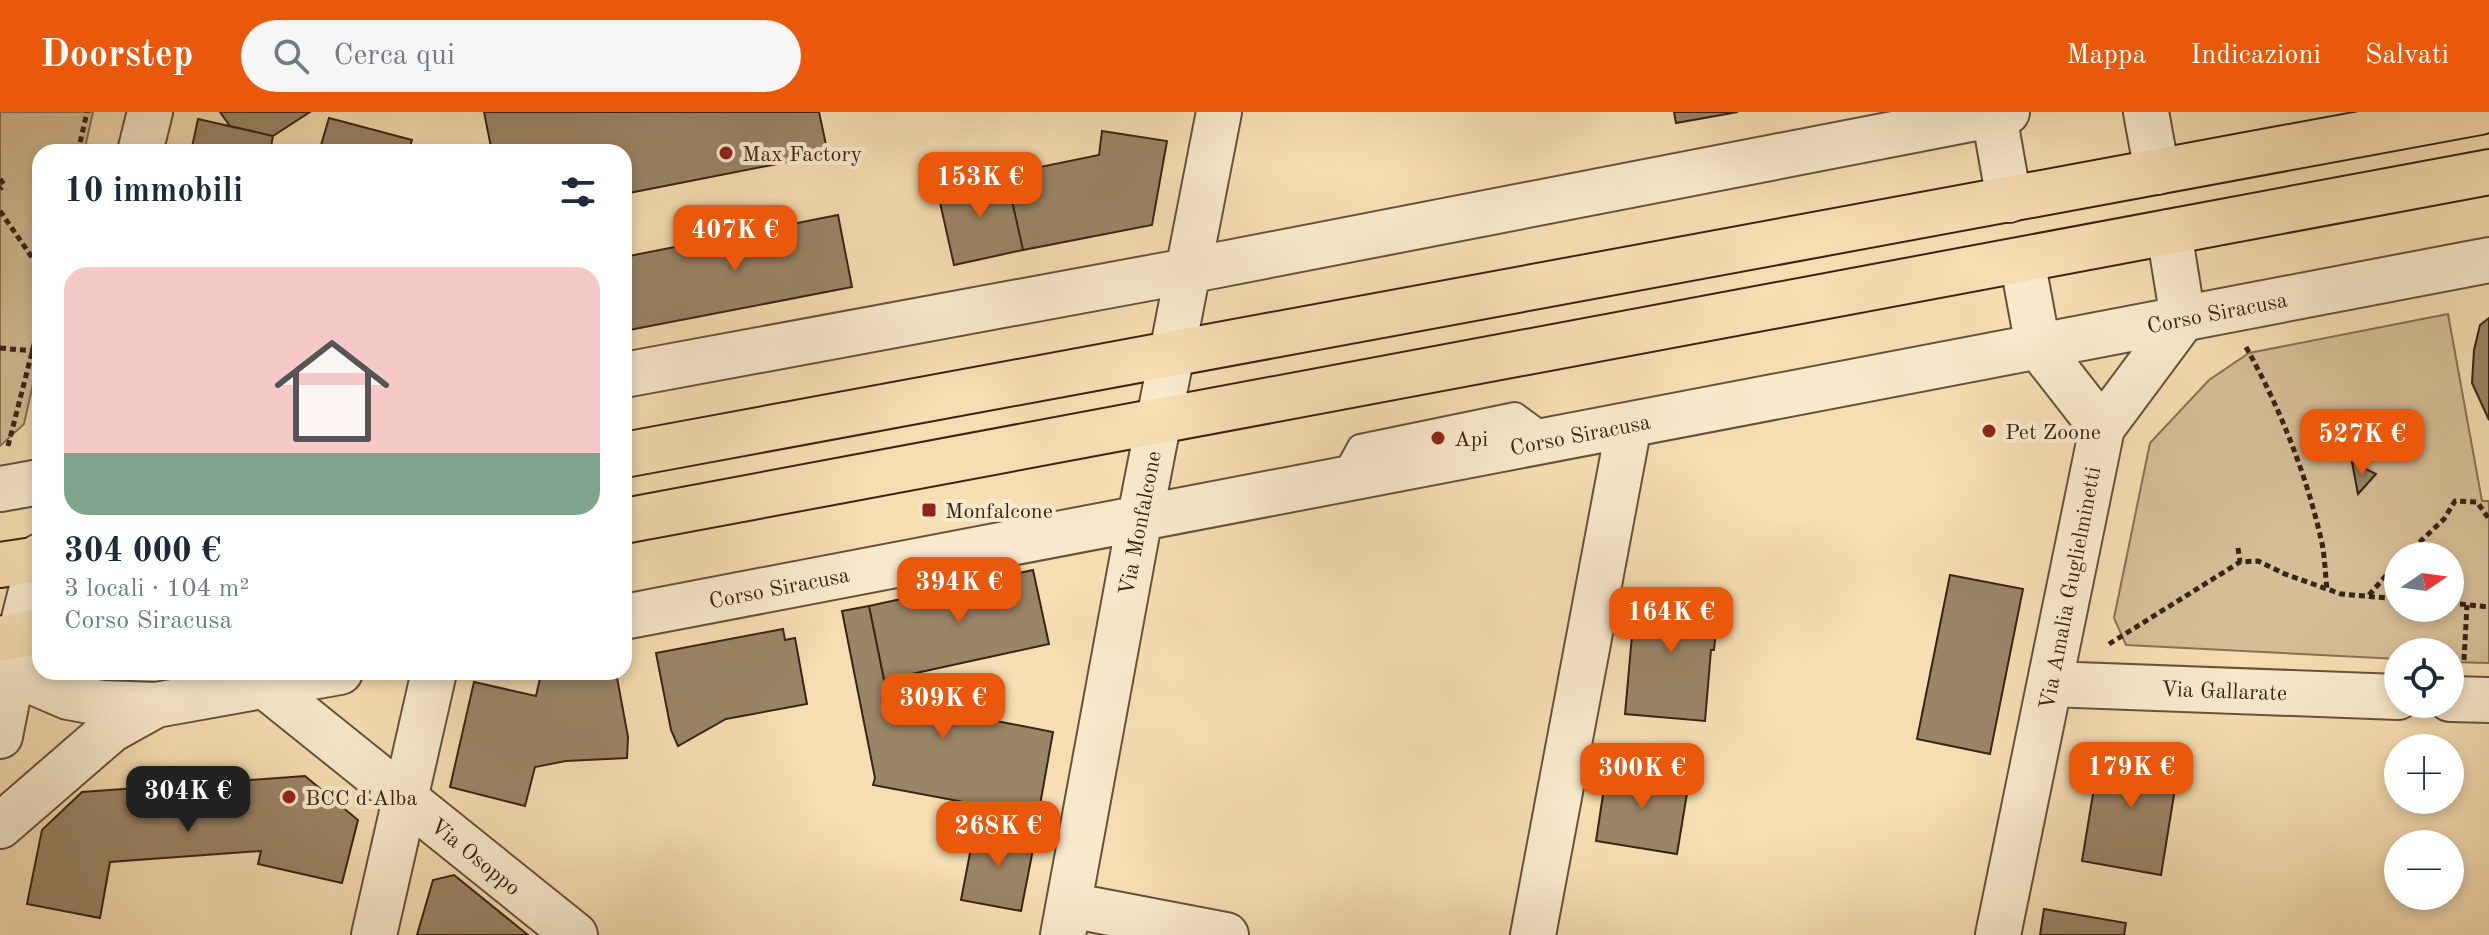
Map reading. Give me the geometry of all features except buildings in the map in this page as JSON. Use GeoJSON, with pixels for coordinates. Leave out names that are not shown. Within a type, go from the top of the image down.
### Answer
{"type":"FeatureCollection","features":[{"type":"Feature","properties":{"kind":"main road"},"geometry":{"type":"LineString","coordinates":[[632,454],[2480,112]]}},
{"type":"Feature","properties":{"kind":"main road"},"geometry":{"type":"LineString","coordinates":[[632,520],[2489,172]]}},
{"type":"Feature","properties":{"kind":"main road"},"geometry":{"type":"LineString","coordinates":[[0,565],[32,559]]}},
{"type":"Feature","properties":{"kind":"street"},"geometry":{"type":"LineString","coordinates":[[142,144],[150,112]]}},
{"type":"Feature","properties":{"kind":"street","name":"Via Monfalcone"},"geometry":{"type":"LineString","coordinates":[[1066,920],[1158,421],[1219,112]]}},
{"type":"Feature","properties":{"kind":"street"},"geometry":{"type":"LineString","coordinates":[[2146,112],[2157,172]]}},
{"type":"Feature","properties":{"kind":"street"},"geometry":{"type":"LineString","coordinates":[[632,374],[1187,271],[2000,113],[2009,200]]}},
{"type":"Feature","properties":{"kind":"street"},"geometry":{"type":"LineString","coordinates":[[2169,232],[2183,319]]}},
{"type":"Feature","properties":{"kind":"street"},"geometry":{"type":"LineString","coordinates":[[2022,260],[2038,346],[2102,428]]}},
{"type":"Feature","properties":{"kind":"street","name":"Corso Siracusa"},"geometry":{"type":"LineString","coordinates":[[632,615],[2489,260]]}},
{"type":"Feature","properties":{"kind":"street","name":"Via Amalia Guglielminetti"},"geometry":{"type":"LineString","coordinates":[[1998,935],[2102,428],[2183,319]]}},
{"type":"Feature","properties":{"kind":"street"},"geometry":{"type":"LineString","coordinates":[[1533,935],[1629,425]]}},
{"type":"Feature","properties":{"kind":"street"},"geometry":{"type":"LineString","coordinates":[[0,489],[32,483]]}},
{"type":"Feature","properties":{"kind":"street"},"geometry":{"type":"LineString","coordinates":[[0,736],[32,589]]}},
{"type":"Feature","properties":{"kind":"street"},"geometry":{"type":"LineString","coordinates":[[18,644],[32,659]]}},
{"type":"Feature","properties":{"kind":"street"},"geometry":{"type":"LineString","coordinates":[[52,680],[68,697],[101,703],[156,705],[297,680]]}},
{"type":"Feature","properties":{"kind":"street"},"geometry":{"type":"LineString","coordinates":[[374,935],[432,680]]}},
{"type":"Feature","properties":{"kind":"street","name":"Via Gallarate"},"geometry":{"type":"LineString","coordinates":[[2050,684],[2384,696]]}},
{"type":"Feature","properties":{"kind":"street","name":"Via Osoppo"},"geometry":{"type":"LineString","coordinates":[[265,686],[575,935]]}},
{"type":"Feature","properties":{"kind":"street"},"geometry":{"type":"LineString","coordinates":[[0,826],[111,730],[156,705]]}},
{"type":"Feature","properties":{"kind":"street"},"geometry":{"type":"LineString","coordinates":[[1066,920],[1226,935]]}},
{"type":"Feature","properties":{"kind":"path"},"geometry":{"type":"LineString","coordinates":[[80,144],[87,112]]}},
{"type":"Feature","properties":{"kind":"path"},"geometry":{"type":"LineString","coordinates":[[0,179],[4,185],[0,189]]}},
{"type":"Feature","properties":{"kind":"path"},"geometry":{"type":"LineString","coordinates":[[0,211],[32,257]]}},
{"type":"Feature","properties":{"kind":"path"},"geometry":{"type":"LineString","coordinates":[[2244,343],[2274,403],[2305,484],[2321,541],[2327,589]]}},
{"type":"Feature","properties":{"kind":"path"},"geometry":{"type":"LineString","coordinates":[[0,348],[32,351]]}},
{"type":"Feature","properties":{"kind":"path"},"geometry":{"type":"LineString","coordinates":[[8,446],[32,355]]}},
{"type":"Feature","properties":{"kind":"path"},"geometry":{"type":"LineString","coordinates":[[2420,542],[2444,519],[2455,501],[2477,502],[2489,519]]}},
{"type":"Feature","properties":{"kind":"path"},"geometry":{"type":"LineString","coordinates":[[2238,548],[2240,562]]}},
{"type":"Feature","properties":{"kind":"path"},"geometry":{"type":"LineString","coordinates":[[2101,649],[2240,562],[2258,561],[2341,594],[2384,598]]}},
{"type":"Feature","properties":{"kind":"path"},"geometry":{"type":"LineString","coordinates":[[2369,596],[2384,578]]}},
{"type":"Feature","properties":{"kind":"path"},"geometry":{"type":"LineString","coordinates":[[2464,605],[2489,607]]}},
{"type":"Feature","properties":{"kind":"path"},"geometry":{"type":"LineString","coordinates":[[2467,605],[2467,699]]}},
{"type":"Feature","properties":{"kind":"shaded area"},"geometry":{"type":"Polygon","coordinates":[[[0,112],[93,112],[86,144],[32,144],[32,388],[24,424],[0,446],[0,112]]]}},
{"type":"Feature","properties":{"kind":"shaded area"},"geometry":{"type":"Polygon","coordinates":[[[2448,314],[2482,501],[2489,501],[2489,663],[2464,662],[2464,638],[2384,638],[2384,658],[2126,645],[2114,618],[2150,443],[2209,380],[2249,353],[2448,314]]]}},
{"type":"Feature","properties":{"kind":"place","name":"Max Factory"},"geometry":{"type":"Point","coordinates":[726,153]}},
{"type":"Feature","properties":{"kind":"place","name":"Pet Zoone"},"geometry":{"type":"Point","coordinates":[1989,431]}},
{"type":"Feature","properties":{"kind":"place","name":"Api"},"geometry":{"type":"Point","coordinates":[1438,438]}},
{"type":"Feature","properties":{"kind":"place","name":"Monfalcone"},"geometry":{"type":"Point","coordinates":[929,510]}},
{"type":"Feature","properties":{"kind":"place","name":"BCC d'Alba"},"geometry":{"type":"Point","coordinates":[289,797]}}]}
